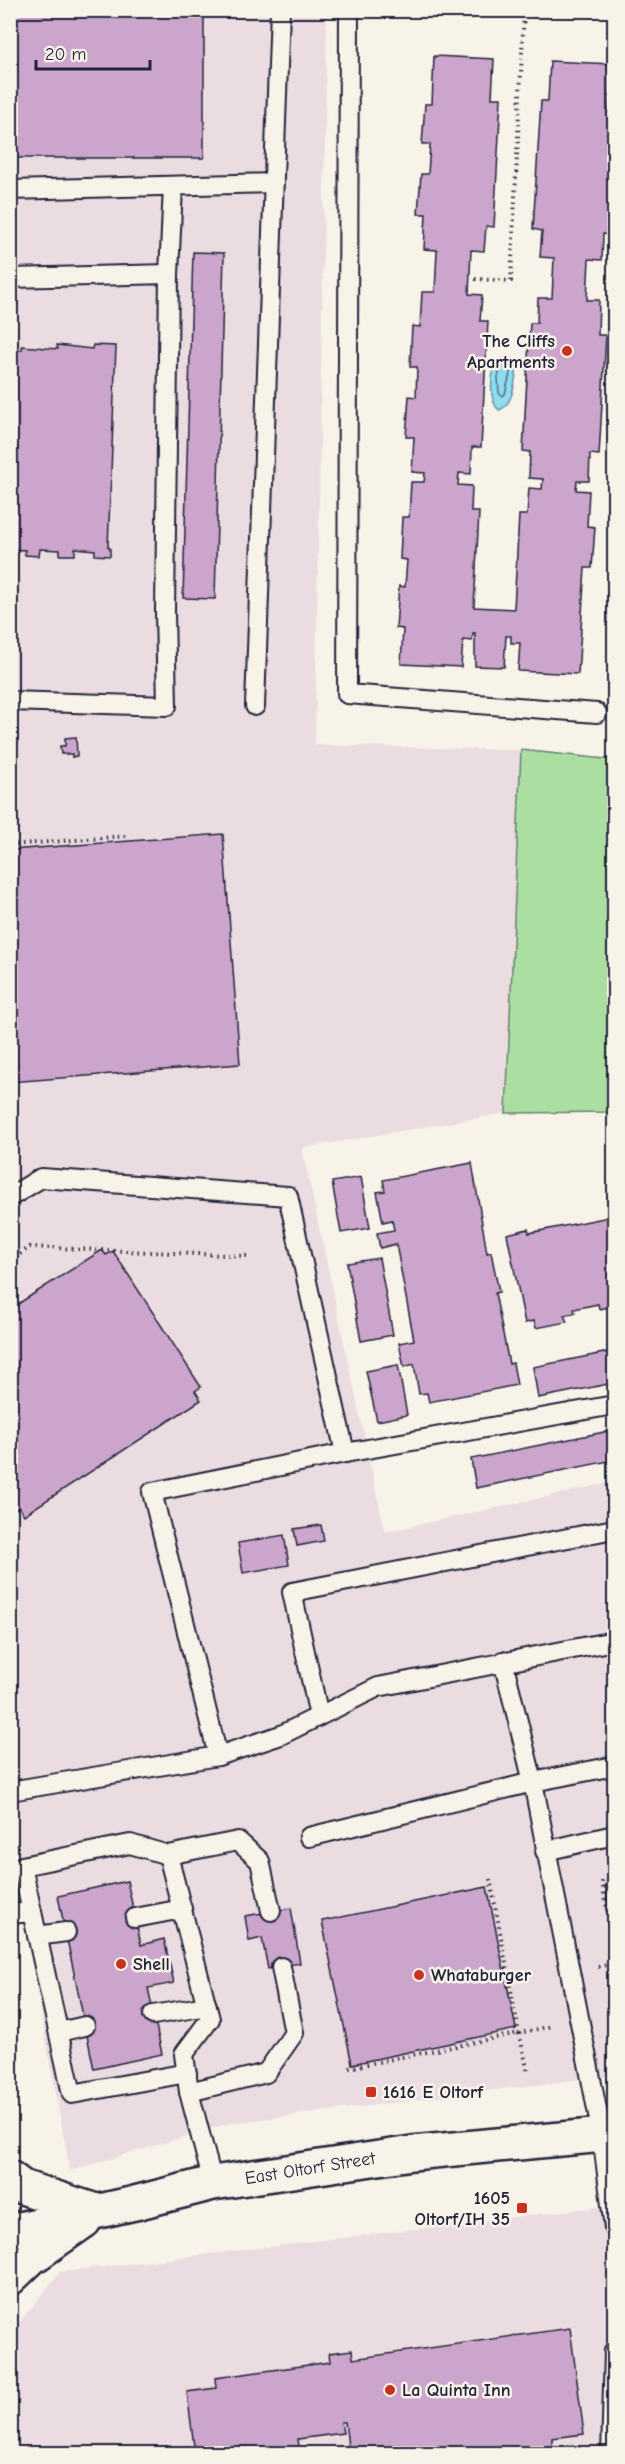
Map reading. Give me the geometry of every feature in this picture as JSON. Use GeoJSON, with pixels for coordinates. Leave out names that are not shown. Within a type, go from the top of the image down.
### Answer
{"type":"FeatureCollection","features":[{"type":"Feature","properties":{"kind":"main road","name":"East Oltorf Street"},"geometry":{"type":"LineString","coordinates":[[10,2231],[213,2183],[412,2152],[608,2134]]}},
{"type":"Feature","properties":{"kind":"main road"},"geometry":{"type":"LineString","coordinates":[[10,2178],[22,2187],[98,2212]]}},
{"type":"Feature","properties":{"kind":"main road"},"geometry":{"type":"LineString","coordinates":[[10,2278],[31,2258],[98,2212]]}},
{"type":"Feature","properties":{"kind":"lane"},"geometry":{"type":"LineString","coordinates":[[255,706],[280,10]]}},
{"type":"Feature","properties":{"kind":"lane"},"geometry":{"type":"LineString","coordinates":[[349,10],[347,694],[597,713]]}},
{"type":"Feature","properties":{"kind":"lane"},"geometry":{"type":"LineString","coordinates":[[10,190],[274,183]]}},
{"type":"Feature","properties":{"kind":"lane"},"geometry":{"type":"LineString","coordinates":[[10,701],[167,706],[165,612],[169,274],[173,186]]}},
{"type":"Feature","properties":{"kind":"lane"},"geometry":{"type":"LineString","coordinates":[[10,278],[169,274]]}},
{"type":"Feature","properties":{"kind":"lane"},"geometry":{"type":"LineString","coordinates":[[10,1197],[41,1179],[288,1196],[345,1453]]}},
{"type":"Feature","properties":{"kind":"lane"},"geometry":{"type":"LineString","coordinates":[[218,1756],[152,1492],[345,1453],[615,1404]]}},
{"type":"Feature","properties":{"kind":"lane"},"geometry":{"type":"LineString","coordinates":[[319,1716],[292,1592],[615,1529]]}},
{"type":"Feature","properties":{"kind":"lane"},"geometry":{"type":"LineString","coordinates":[[10,1791],[218,1756],[281,1735],[378,1686],[615,1641]]}},
{"type":"Feature","properties":{"kind":"lane"},"geometry":{"type":"LineString","coordinates":[[503,1661],[533,1782],[579,2021],[608,2134],[615,2228]]}},
{"type":"Feature","properties":{"kind":"lane"},"geometry":{"type":"LineString","coordinates":[[309,1837],[533,1782],[615,1766]]}},
{"type":"Feature","properties":{"kind":"lane"},"geometry":{"type":"LineString","coordinates":[[545,1851],[615,1835]]}},
{"type":"Feature","properties":{"kind":"lane"},"geometry":{"type":"LineString","coordinates":[[187,2073],[72,2094],[22,1866],[130,1845],[168,1855],[238,1841],[260,1862],[271,1911]]}},
{"type":"Feature","properties":{"kind":"lane"},"geometry":{"type":"LineString","coordinates":[[168,1855],[210,2019],[184,2054],[189,2092],[213,2183]]}},
{"type":"Feature","properties":{"kind":"lane"},"geometry":{"type":"LineString","coordinates":[[135,1918],[182,1909]]}},
{"type":"Feature","properties":{"kind":"lane"},"geometry":{"type":"LineString","coordinates":[[10,1914],[32,1912]]}},
{"type":"Feature","properties":{"kind":"lane"},"geometry":{"type":"LineString","coordinates":[[37,1936],[66,1932]]}},
{"type":"Feature","properties":{"kind":"lane"},"geometry":{"type":"LineString","coordinates":[[189,2092],[266,2073],[294,2033],[281,1967]]}},
{"type":"Feature","properties":{"kind":"lane"},"geometry":{"type":"LineString","coordinates":[[153,2015],[207,2006]]}},
{"type":"Feature","properties":{"kind":"lane"},"geometry":{"type":"LineString","coordinates":[[59,2032],[86,2026]]}},
{"type":"Feature","properties":{"kind":"lane"},"geometry":{"type":"LineString","coordinates":[[611,2454],[615,2351]]}},
{"type":"Feature","properties":{"kind":"path"},"geometry":{"type":"LineString","coordinates":[[475,279],[511,281],[524,10]]}},
{"type":"Feature","properties":{"kind":"path"},"geometry":{"type":"LineString","coordinates":[[10,845],[126,836]]}},
{"type":"Feature","properties":{"kind":"path"},"geometry":{"type":"LineString","coordinates":[[10,1261],[30,1247],[249,1256]]}},
{"type":"Feature","properties":{"kind":"path"},"geometry":{"type":"LineString","coordinates":[[490,1879],[528,2072]]}},
{"type":"Feature","properties":{"kind":"path"},"geometry":{"type":"LineString","coordinates":[[602,1881],[615,1946]]}},
{"type":"Feature","properties":{"kind":"path"},"geometry":{"type":"LineString","coordinates":[[349,2068],[579,2021]]}},
{"type":"Feature","properties":{"kind":"shaded area"},"geometry":{"type":"Polygon","coordinates":[[[10,11],[327,11],[315,745],[521,750],[506,1113],[302,1148],[385,1532],[614,1482],[614,2075],[230,2123],[70,2171],[10,1843],[10,11]]]}},
{"type":"Feature","properties":{"kind":"shaded area"},"geometry":{"type":"Polygon","coordinates":[[[614,2205],[614,2453],[11,2454],[11,2333],[60,2272],[614,2205]]]}},
{"type":"Feature","properties":{"kind":"green space"},"geometry":{"type":"Polygon","coordinates":[[[521,750],[614,760],[614,1112],[506,1113],[521,750]]]}},
{"type":"Feature","properties":{"kind":"water"},"geometry":{"type":"Polygon","coordinates":[[[507,359],[517,368],[510,398],[504,408],[499,410],[492,394],[493,374],[496,362],[507,359]]]}},
{"type":"Feature","properties":{"kind":"building"},"geometry":{"type":"Polygon","coordinates":[[[10,10],[204,10],[204,158],[10,158],[10,10]]]}},
{"type":"Feature","properties":{"kind":"building","name":"The Cliffs Apartments"},"geometry":{"type":"Polygon","coordinates":[[[434,56],[494,59],[492,98],[501,98],[494,227],[486,226],[484,251],[471,250],[469,294],[482,295],[480,321],[488,321],[481,447],[472,447],[471,474],[459,473],[458,485],[472,486],[471,512],[479,512],[474,607],[514,609],[519,515],[527,515],[529,488],[542,489],[543,479],[529,478],[530,452],[523,451],[530,323],[537,323],[538,298],[552,298],[554,258],[540,257],[542,231],[533,229],[541,101],[548,101],[550,61],[611,64],[609,113],[614,113],[614,156],[610,235],[603,234],[602,260],[589,259],[587,300],[599,300],[598,335],[606,335],[599,455],[590,454],[589,481],[577,481],[576,490],[589,491],[587,526],[595,527],[592,568],[585,568],[578,674],[518,671],[520,643],[511,643],[511,636],[506,636],[504,667],[475,666],[475,633],[473,633],[472,641],[463,640],[461,667],[401,664],[403,629],[396,628],[399,586],[405,587],[407,560],[400,559],[402,517],[409,517],[411,482],[424,482],[425,473],[412,472],[414,437],[406,437],[409,396],[416,397],[417,367],[410,367],[412,326],[420,327],[422,292],[435,292],[437,250],[424,249],[426,214],[418,214],[421,174],[428,174],[430,144],[422,144],[425,104],[432,104],[434,56]]]}},
{"type":"Feature","properties":{"kind":"building"},"geometry":{"type":"Polygon","coordinates":[[[193,252],[224,253],[215,599],[183,598],[193,252]]]}},
{"type":"Feature","properties":{"kind":"building"},"geometry":{"type":"Polygon","coordinates":[[[57,345],[92,349],[93,345],[116,346],[108,547],[110,556],[95,555],[95,550],[75,548],[75,555],[60,555],[60,550],[40,549],[39,556],[25,555],[25,550],[10,549],[10,349],[22,350],[22,346],[58,349],[57,345]]]}},
{"type":"Feature","properties":{"kind":"building"},"geometry":{"type":"Polygon","coordinates":[[[76,737],[77,756],[61,754],[60,746],[65,746],[65,738],[76,737]]]}},
{"type":"Feature","properties":{"kind":"building"},"geometry":{"type":"Polygon","coordinates":[[[223,834],[240,1064],[10,1082],[10,850],[223,834]]]}},
{"type":"Feature","properties":{"kind":"building"},"geometry":{"type":"Polygon","coordinates":[[[472,1163],[487,1253],[491,1252],[499,1292],[495,1293],[509,1364],[513,1363],[517,1385],[429,1402],[427,1393],[419,1394],[414,1364],[404,1367],[399,1343],[414,1340],[396,1244],[380,1248],[377,1233],[394,1230],[392,1220],[383,1222],[377,1192],[385,1191],[383,1180],[472,1163]]]}},
{"type":"Feature","properties":{"kind":"building"},"geometry":{"type":"Polygon","coordinates":[[[361,1177],[370,1228],[341,1233],[332,1182],[361,1177]]]}},
{"type":"Feature","properties":{"kind":"building"},"geometry":{"type":"Polygon","coordinates":[[[614,1212],[614,1313],[610,1314],[609,1307],[599,1309],[598,1304],[574,1309],[575,1313],[564,1315],[567,1322],[536,1328],[534,1321],[525,1323],[507,1234],[528,1229],[529,1233],[609,1217],[607,1213],[614,1212]]]}},
{"type":"Feature","properties":{"kind":"building"},"geometry":{"type":"Polygon","coordinates":[[[102,1250],[106,1255],[113,1251],[201,1387],[195,1391],[201,1400],[24,1515],[19,1507],[10,1513],[10,1309],[102,1250]]]}},
{"type":"Feature","properties":{"kind":"building"},"geometry":{"type":"Polygon","coordinates":[[[379,1258],[393,1335],[361,1341],[347,1263],[379,1258]]]}},
{"type":"Feature","properties":{"kind":"building"},"geometry":{"type":"Polygon","coordinates":[[[614,1351],[614,1383],[538,1398],[533,1367],[614,1351]]]}},
{"type":"Feature","properties":{"kind":"building"},"geometry":{"type":"Polygon","coordinates":[[[398,1365],[407,1415],[377,1421],[366,1371],[398,1365]]]}},
{"type":"Feature","properties":{"kind":"building"},"geometry":{"type":"Polygon","coordinates":[[[614,1430],[614,1460],[476,1488],[471,1459],[614,1430]]]}},
{"type":"Feature","properties":{"kind":"building"},"geometry":{"type":"Polygon","coordinates":[[[321,1525],[324,1541],[297,1546],[294,1529],[321,1525]]]}},
{"type":"Feature","properties":{"kind":"building"},"geometry":{"type":"Polygon","coordinates":[[[284,1535],[289,1565],[243,1573],[238,1543],[284,1535]]]}},
{"type":"Feature","properties":{"kind":"building"},"geometry":{"type":"Polygon","coordinates":[[[614,1872],[614,1934],[605,1885],[612,1883],[610,1873],[614,1872]]]}},
{"type":"Feature","properties":{"kind":"building","name":"Shell"},"geometry":{"type":"Polygon","coordinates":[[[127,1881],[141,1945],[164,1939],[174,1983],[148,1988],[162,2054],[94,2069],[58,1896],[127,1881]]]}},
{"type":"Feature","properties":{"kind":"building","name":"Whataburger"},"geometry":{"type":"Polygon","coordinates":[[[487,1887],[516,2029],[352,2064],[322,1921],[487,1887]]]}},
{"type":"Feature","properties":{"kind":"building"},"geometry":{"type":"Polygon","coordinates":[[[291,1908],[300,1963],[268,1969],[262,1938],[249,1941],[245,1916],[291,1908]]]}},
{"type":"Feature","properties":{"kind":"building","name":"La Quinta Inn"},"geometry":{"type":"Polygon","coordinates":[[[570,2328],[584,2434],[552,2438],[552,2454],[349,2454],[345,2422],[341,2422],[343,2433],[298,2439],[300,2454],[195,2454],[187,2392],[216,2388],[215,2378],[330,2362],[329,2353],[352,2350],[353,2359],[570,2328]]]}},
{"type":"Feature","properties":{"kind":"place","name":"The Cliffs Apartments"},"geometry":{"type":"Point","coordinates":[567,351]}},
{"type":"Feature","properties":{"kind":"place","name":"Shell"},"geometry":{"type":"Point","coordinates":[121,1964]}},
{"type":"Feature","properties":{"kind":"place","name":"Whataburger"},"geometry":{"type":"Point","coordinates":[419,1975]}},
{"type":"Feature","properties":{"kind":"place","name":"1616 E Oltorf"},"geometry":{"type":"Point","coordinates":[371,2092]}},
{"type":"Feature","properties":{"kind":"place","name":"1605 Oltorf/IH 35"},"geometry":{"type":"Point","coordinates":[522,2208]}},
{"type":"Feature","properties":{"kind":"place","name":"La Quinta Inn"},"geometry":{"type":"Point","coordinates":[390,2390]}}]}
